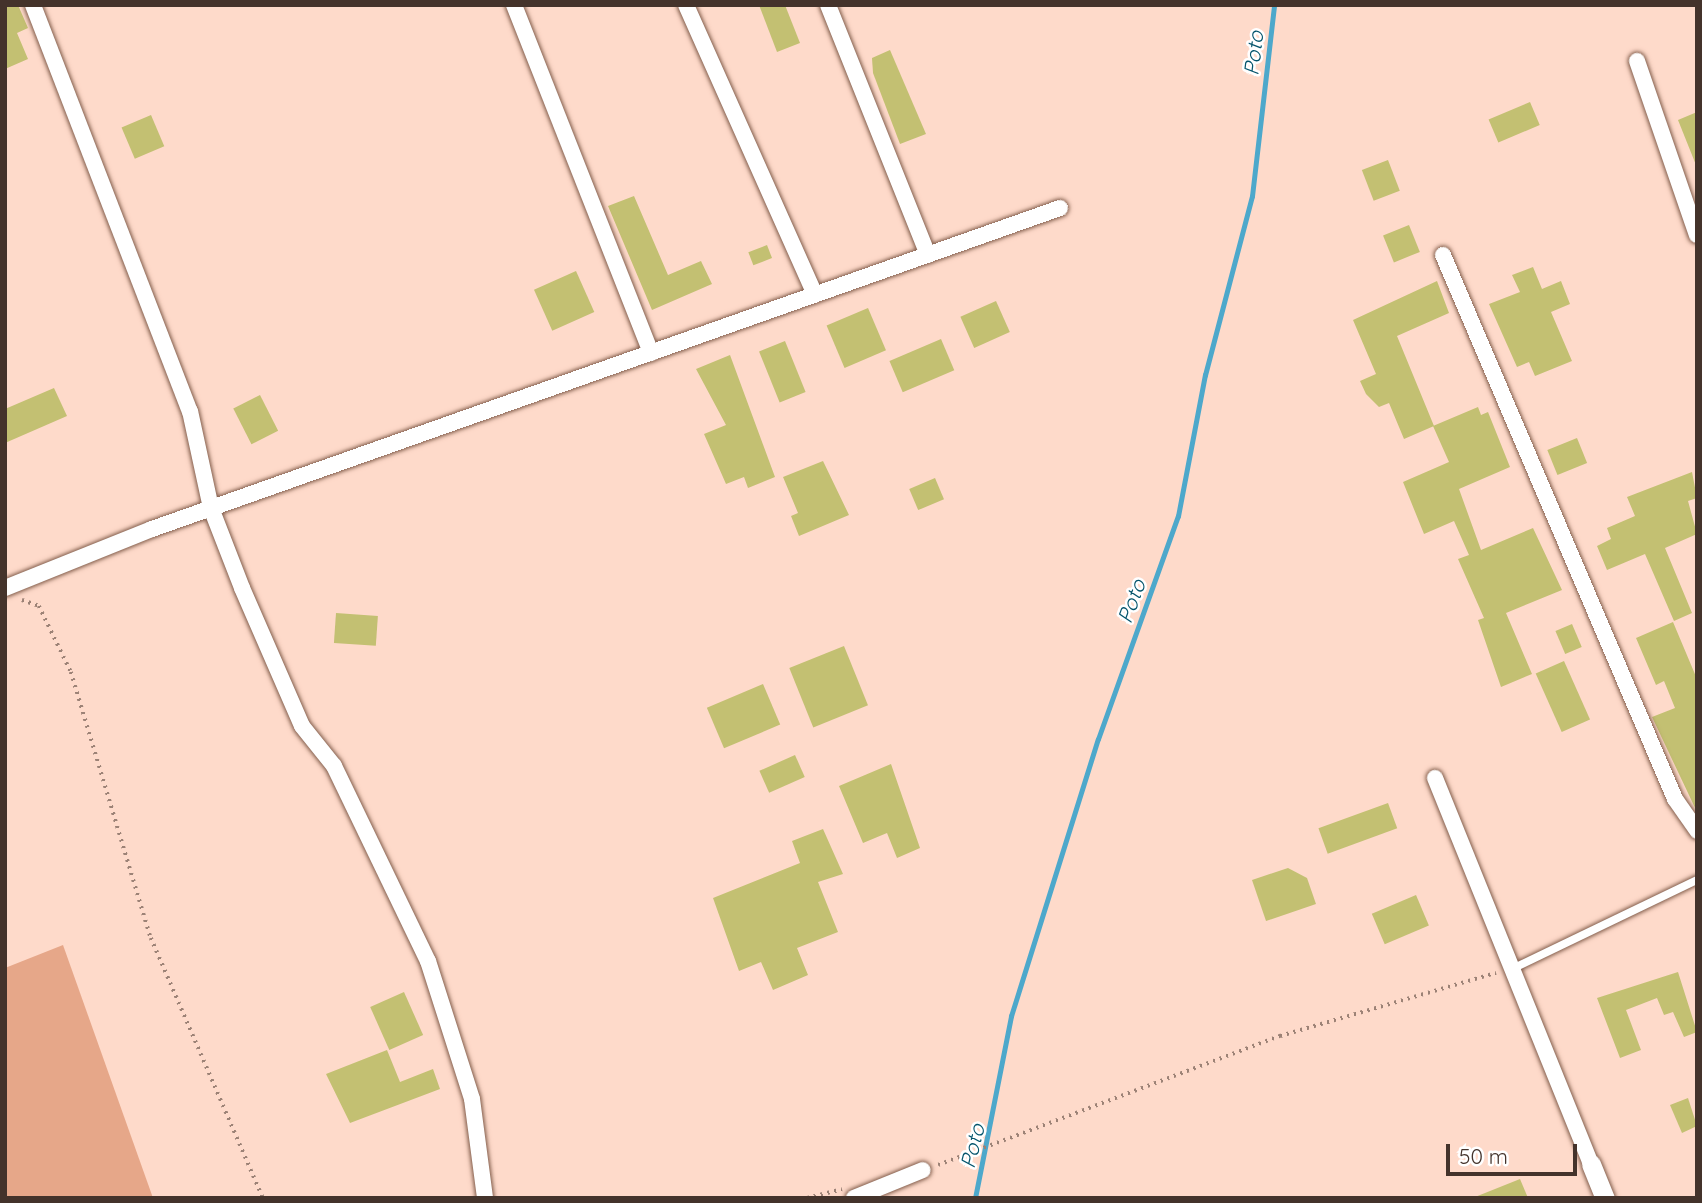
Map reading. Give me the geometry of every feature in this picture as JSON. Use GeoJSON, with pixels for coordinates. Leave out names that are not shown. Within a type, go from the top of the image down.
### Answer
{"type":"FeatureCollection","features":[{"type":"Feature","properties":{"kind":"street"},"geometry":{"type":"LineString","coordinates":[[33,5],[190,411],[211,508],[302,726],[334,766],[428,961],[472,1099],[485,1198]]}},
{"type":"Feature","properties":{"kind":"street"},"geometry":{"type":"LineString","coordinates":[[514,5],[650,353]]}},
{"type":"Feature","properties":{"kind":"street"},"geometry":{"type":"LineString","coordinates":[[686,5],[815,295]]}},
{"type":"Feature","properties":{"kind":"street"},"geometry":{"type":"LineString","coordinates":[[828,5],[928,255]]}},
{"type":"Feature","properties":{"kind":"street"},"geometry":{"type":"LineString","coordinates":[[1637,61],[1697,235]]}},
{"type":"Feature","properties":{"kind":"street"},"geometry":{"type":"LineString","coordinates":[[11,593],[211,508],[1060,208]]}},
{"type":"Feature","properties":{"kind":"street"},"geometry":{"type":"LineString","coordinates":[[1443,255],[1675,799],[1697,831]]}},
{"type":"Feature","properties":{"kind":"street"},"geometry":{"type":"LineString","coordinates":[[1435,778],[1605,1198]]}},
{"type":"Feature","properties":{"kind":"street"},"geometry":{"type":"LineString","coordinates":[[850,1193],[923,1170]]}},
{"type":"Feature","properties":{"kind":"lane"},"geometry":{"type":"LineString","coordinates":[[1514,968],[1697,880]]}},
{"type":"Feature","properties":{"kind":"path"},"geometry":{"type":"LineString","coordinates":[[11,593],[39,606],[71,672],[151,938],[263,1198]]}},
{"type":"Feature","properties":{"kind":"path"},"geometry":{"type":"LineString","coordinates":[[923,1170],[1280,1036],[1514,968]]}},
{"type":"Feature","properties":{"kind":"path"},"geometry":{"type":"LineString","coordinates":[[807,1198],[850,1193]]}},
{"type":"Feature","properties":{"kind":"shaded area"},"geometry":{"type":"Polygon","coordinates":[[[63,945],[153,1198],[5,1198],[5,968],[63,945]]]}},
{"type":"Feature","properties":{"kind":"building"},"geometry":{"type":"Polygon","coordinates":[[[5,5],[18,5],[28,28],[17,33],[28,59],[5,69],[5,5]]]}},
{"type":"Feature","properties":{"kind":"building"},"geometry":{"type":"Polygon","coordinates":[[[759,5],[785,5],[800,43],[777,52],[759,5]]]}},
{"type":"Feature","properties":{"kind":"building"},"geometry":{"type":"Polygon","coordinates":[[[890,50],[926,134],[900,144],[873,73],[872,58],[890,50]]]}},
{"type":"Feature","properties":{"kind":"building"},"geometry":{"type":"Polygon","coordinates":[[[1530,102],[1540,125],[1498,143],[1489,120],[1530,102]]]}},
{"type":"Feature","properties":{"kind":"building"},"geometry":{"type":"Polygon","coordinates":[[[1697,112],[1697,164],[1696,165],[1678,120],[1697,112]]]}},
{"type":"Feature","properties":{"kind":"building"},"geometry":{"type":"Polygon","coordinates":[[[151,115],[164,146],[135,159],[122,128],[151,115]]]}},
{"type":"Feature","properties":{"kind":"building"},"geometry":{"type":"Polygon","coordinates":[[[1388,160],[1400,191],[1374,201],[1362,170],[1388,160]]]}},
{"type":"Feature","properties":{"kind":"building"},"geometry":{"type":"Polygon","coordinates":[[[634,196],[668,275],[701,261],[712,284],[652,310],[608,206],[634,196]]]}},
{"type":"Feature","properties":{"kind":"building"},"geometry":{"type":"Polygon","coordinates":[[[1409,225],[1420,252],[1394,262],[1383,235],[1409,225]]]}},
{"type":"Feature","properties":{"kind":"building"},"geometry":{"type":"Polygon","coordinates":[[[767,245],[772,258],[753,265],[748,252],[767,245]]]}},
{"type":"Feature","properties":{"kind":"building"},"geometry":{"type":"Polygon","coordinates":[[[1533,267],[1542,289],[1561,281],[1570,304],[1551,312],[1572,361],[1535,376],[1529,362],[1517,367],[1489,304],[1520,292],[1512,275],[1533,267]]]}},
{"type":"Feature","properties":{"kind":"building"},"geometry":{"type":"Polygon","coordinates":[[[576,271],[594,312],[552,331],[534,290],[576,271]]]}},
{"type":"Feature","properties":{"kind":"building"},"geometry":{"type":"Polygon","coordinates":[[[1437,281],[1449,313],[1397,336],[1434,426],[1404,439],[1389,403],[1379,407],[1366,394],[1360,381],[1376,374],[1353,320],[1437,281]]]}},
{"type":"Feature","properties":{"kind":"building"},"geometry":{"type":"Polygon","coordinates":[[[996,301],[1010,332],[974,348],[960,317],[996,301]]]}},
{"type":"Feature","properties":{"kind":"building"},"geometry":{"type":"Polygon","coordinates":[[[868,308],[886,350],[845,368],[827,326],[868,308]]]}},
{"type":"Feature","properties":{"kind":"building"},"geometry":{"type":"Polygon","coordinates":[[[941,339],[954,370],[903,392],[889,361],[941,339]]]}},
{"type":"Feature","properties":{"kind":"building"},"geometry":{"type":"Polygon","coordinates":[[[785,341],[806,392],[780,402],[759,351],[785,341]]]}},
{"type":"Feature","properties":{"kind":"building"},"geometry":{"type":"Polygon","coordinates":[[[730,355],[775,477],[748,488],[744,477],[726,484],[704,434],[726,425],[696,369],[730,355]]]}},
{"type":"Feature","properties":{"kind":"building"},"geometry":{"type":"Polygon","coordinates":[[[54,388],[67,416],[5,443],[5,409],[54,388]]]}},
{"type":"Feature","properties":{"kind":"building"},"geometry":{"type":"Polygon","coordinates":[[[260,395],[278,431],[251,444],[233,409],[260,395]]]}},
{"type":"Feature","properties":{"kind":"building"},"geometry":{"type":"Polygon","coordinates":[[[1478,407],[1481,415],[1488,412],[1510,467],[1459,489],[1481,550],[1533,528],[1562,590],[1506,613],[1532,674],[1501,687],[1478,620],[1484,618],[1458,559],[1469,555],[1454,521],[1424,534],[1403,482],[1449,462],[1433,426],[1478,407]]]}},
{"type":"Feature","properties":{"kind":"building"},"geometry":{"type":"Polygon","coordinates":[[[1577,438],[1587,463],[1557,475],[1547,450],[1577,438]]]}},
{"type":"Feature","properties":{"kind":"building"},"geometry":{"type":"Polygon","coordinates":[[[823,461],[849,515],[799,536],[791,516],[798,513],[783,477],[823,461]]]}},
{"type":"Feature","properties":{"kind":"building"},"geometry":{"type":"Polygon","coordinates":[[[1692,472],[1697,498],[1688,501],[1697,534],[1665,548],[1692,613],[1674,621],[1645,554],[1607,570],[1597,546],[1611,539],[1607,528],[1635,516],[1627,497],[1692,472]]]}},
{"type":"Feature","properties":{"kind":"building"},"geometry":{"type":"Polygon","coordinates":[[[935,478],[944,499],[918,510],[909,489],[935,478]]]}},
{"type":"Feature","properties":{"kind":"building"},"geometry":{"type":"Polygon","coordinates":[[[336,613],[378,616],[376,646],[334,643],[336,613]]]}},
{"type":"Feature","properties":{"kind":"building"},"geometry":{"type":"Polygon","coordinates":[[[1673,622],[1697,679],[1697,812],[1652,717],[1675,708],[1664,681],[1656,685],[1636,638],[1673,622]]]}},
{"type":"Feature","properties":{"kind":"building"},"geometry":{"type":"Polygon","coordinates":[[[1572,624],[1582,647],[1565,654],[1555,631],[1572,624]]]}},
{"type":"Feature","properties":{"kind":"building"},"geometry":{"type":"Polygon","coordinates":[[[844,646],[868,705],[813,727],[789,668],[844,646]]]}},
{"type":"Feature","properties":{"kind":"building"},"geometry":{"type":"Polygon","coordinates":[[[1564,661],[1590,719],[1562,732],[1536,674],[1564,661]]]}},
{"type":"Feature","properties":{"kind":"building"},"geometry":{"type":"Polygon","coordinates":[[[763,684],[780,725],[724,748],[707,708],[763,684]]]}},
{"type":"Feature","properties":{"kind":"building"},"geometry":{"type":"Polygon","coordinates":[[[795,755],[805,777],[769,793],[759,771],[795,755]]]}},
{"type":"Feature","properties":{"kind":"building"},"geometry":{"type":"Polygon","coordinates":[[[891,764],[920,848],[897,858],[887,833],[863,843],[839,786],[891,764]]]}},
{"type":"Feature","properties":{"kind":"building"},"geometry":{"type":"Polygon","coordinates":[[[1388,803],[1397,828],[1328,854],[1318,828],[1388,803]]]}},
{"type":"Feature","properties":{"kind":"building"},"geometry":{"type":"Polygon","coordinates":[[[823,829],[843,874],[818,882],[838,932],[797,948],[808,975],[773,990],[761,962],[739,971],[713,898],[800,863],[792,841],[823,829]]]}},
{"type":"Feature","properties":{"kind":"building"},"geometry":{"type":"Polygon","coordinates":[[[1288,868],[1307,878],[1316,904],[1266,921],[1252,880],[1288,868]]]}},
{"type":"Feature","properties":{"kind":"building"},"geometry":{"type":"Polygon","coordinates":[[[1416,895],[1429,925],[1385,944],[1372,914],[1416,895]]]}},
{"type":"Feature","properties":{"kind":"building"},"geometry":{"type":"Polygon","coordinates":[[[1678,972],[1697,1032],[1684,1037],[1673,1012],[1664,1015],[1657,998],[1626,1010],[1641,1050],[1620,1058],[1597,998],[1678,972]]]}},
{"type":"Feature","properties":{"kind":"building"},"geometry":{"type":"Polygon","coordinates":[[[404,992],[423,1035],[389,1050],[370,1007],[404,992]]]}},
{"type":"Feature","properties":{"kind":"building"},"geometry":{"type":"Polygon","coordinates":[[[387,1050],[400,1082],[433,1069],[440,1089],[350,1123],[326,1074],[387,1050]]]}},
{"type":"Feature","properties":{"kind":"building"},"geometry":{"type":"Polygon","coordinates":[[[1688,1098],[1697,1126],[1682,1133],[1670,1105],[1688,1098]]]}},
{"type":"Feature","properties":{"kind":"building"},"geometry":{"type":"Polygon","coordinates":[[[1520,1179],[1528,1198],[1475,1198],[1475,1197],[1520,1179]]]}},
{"type":"Feature","properties":{"kind":"waterway","name":"Poto"},"geometry":{"type":"LineString","coordinates":[[975,1198],[1011,1016],[1098,739],[1178,516],[1205,375],[1252,196],[1274,5]]}}]}
